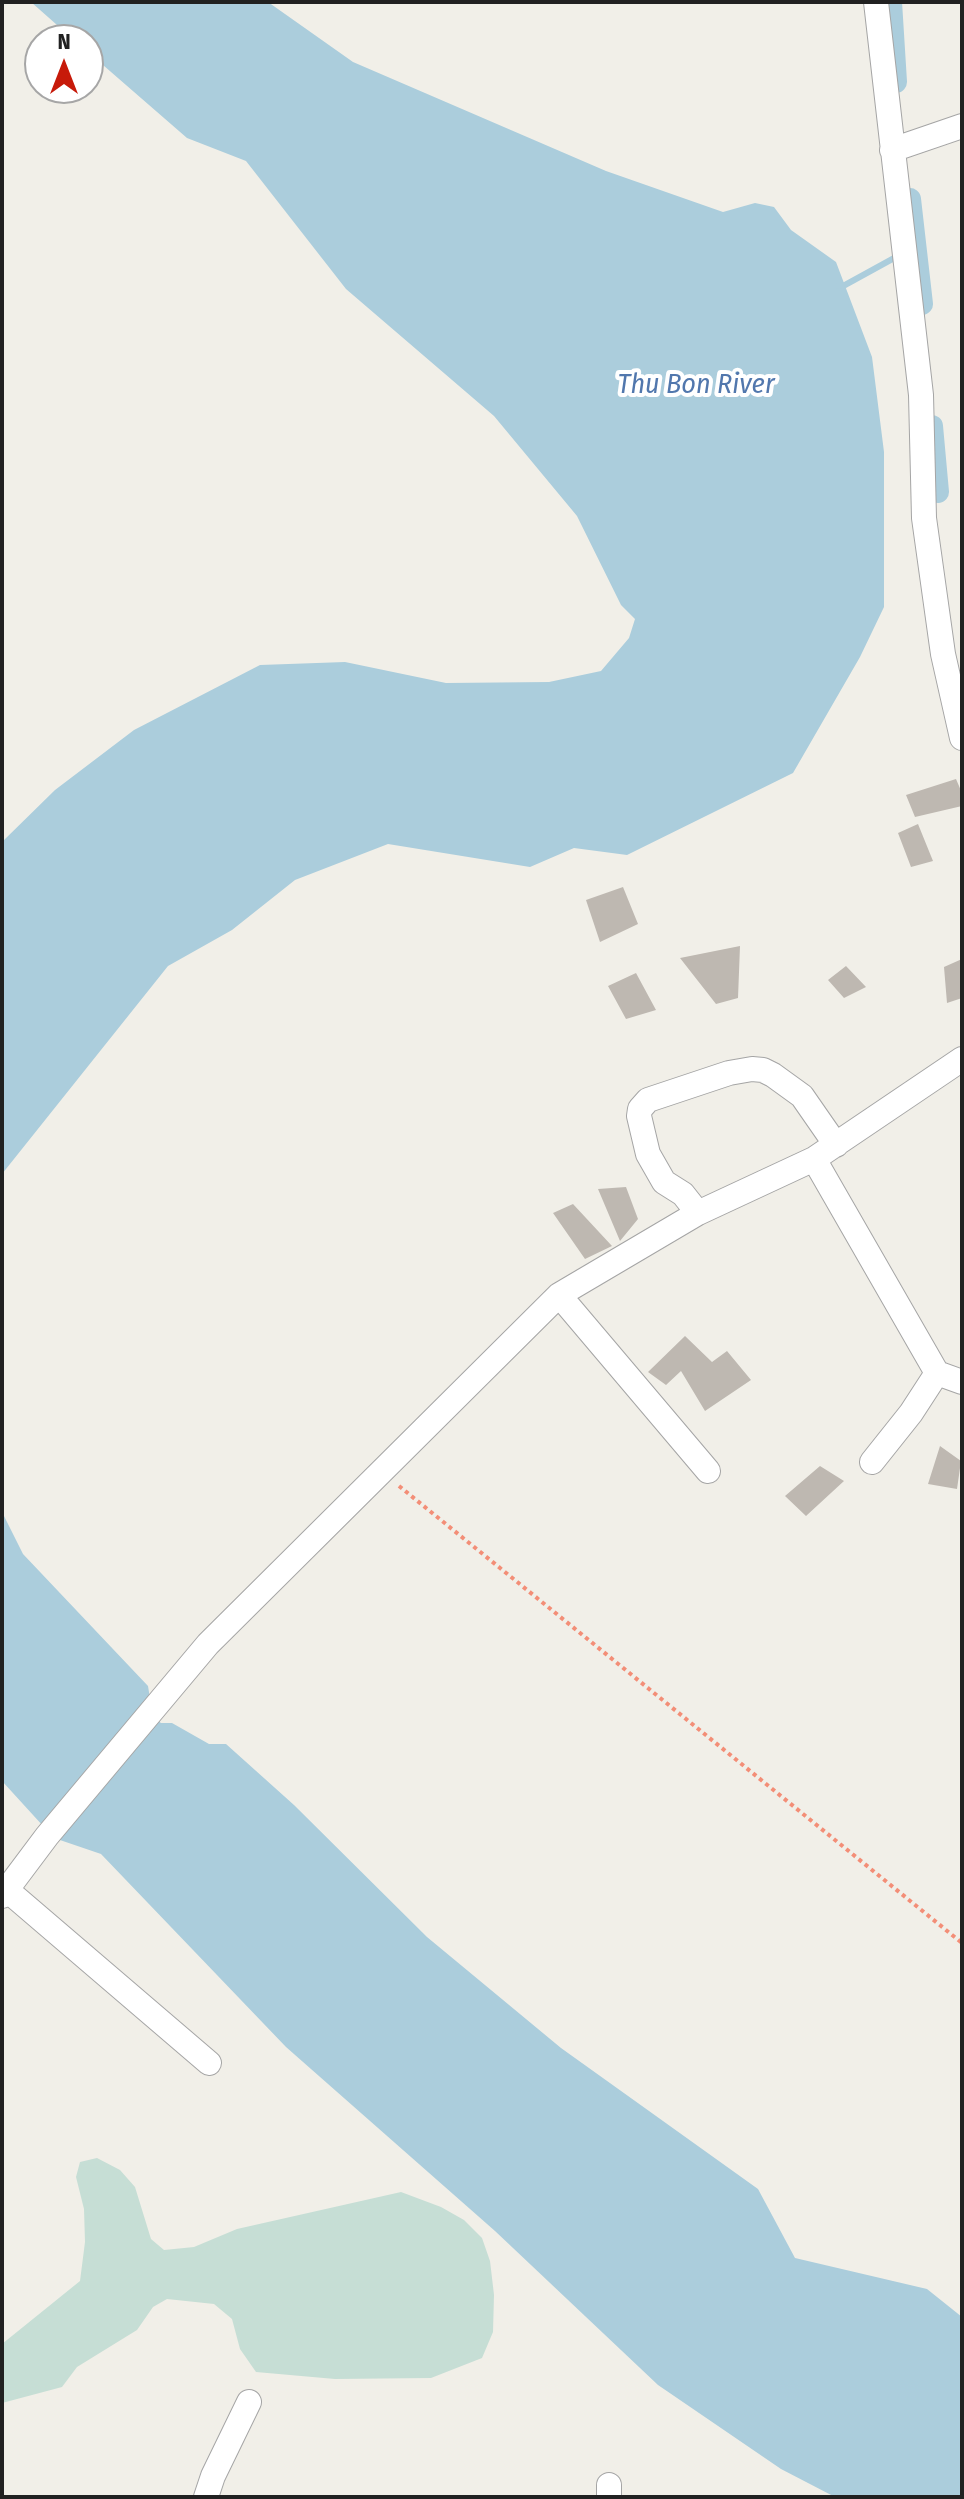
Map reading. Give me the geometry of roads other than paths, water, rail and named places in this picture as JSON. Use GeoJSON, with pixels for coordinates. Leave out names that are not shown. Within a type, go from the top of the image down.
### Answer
{"type":"FeatureCollection","features":[{"type":"Feature","properties":{"kind":"street"},"geometry":{"type":"LineString","coordinates":[[876,2],[899,148],[921,395],[924,518],[943,654],[962,738]]}},
{"type":"Feature","properties":{"kind":"street"},"geometry":{"type":"LineString","coordinates":[[899,148],[962,126]]}},
{"type":"Feature","properties":{"kind":"street"},"geometry":{"type":"LineString","coordinates":[[209,2063],[5,1893],[47,1836],[208,1644],[559,1295],[698,1213],[814,1159],[962,1059]]}},
{"type":"Feature","properties":{"kind":"street"},"geometry":{"type":"LineString","coordinates":[[698,1213],[683,1194],[664,1182],[648,1154],[639,1116],[640,1109],[648,1100],[729,1073],[763,1070],[802,1096],[836,1145]]}},
{"type":"Feature","properties":{"kind":"street"},"geometry":{"type":"LineString","coordinates":[[814,1159],[937,1373],[962,1382]]}},
{"type":"Feature","properties":{"kind":"street"},"geometry":{"type":"LineString","coordinates":[[559,1295],[708,1471]]}},
{"type":"Feature","properties":{"kind":"street"},"geometry":{"type":"LineString","coordinates":[[872,1462],[911,1413],[937,1373]]}},
{"type":"Feature","properties":{"kind":"street"},"geometry":{"type":"LineString","coordinates":[[206,2497],[249,2402]]}},
{"type":"Feature","properties":{"kind":"water","name":"Thu Bon River"},"geometry":{"type":"Polygon","coordinates":[[[31,2],[268,2],[353,62],[606,171],[723,212],[755,203],[774,207],[791,230],[836,262],[872,357],[884,452],[884,607],[860,657],[793,773],[627,855],[574,848],[530,867],[388,844],[295,880],[232,930],[168,966],[2,1174],[2,842],[55,790],[134,730],[260,665],[345,662],[446,683],[549,682],[601,671],[629,638],[635,619],[621,605],[577,516],[494,416],[346,289],[246,161],[187,138],[104,66],[104,24],[56,24],[31,2]]]}},
{"type":"Feature","properties":{"kind":"water"},"geometry":{"type":"Polygon","coordinates":[[[2,1512],[23,1554],[148,1686],[153,1717],[161,1723],[172,1723],[209,1744],[226,1744],[294,1805],[427,1937],[561,2048],[758,2189],[795,2258],[927,2289],[962,2317],[962,2497],[835,2497],[781,2469],[658,2385],[495,2231],[286,2047],[101,1854],[54,1838],[2,1781],[2,1512]]]}},
{"type":"Feature","properties":{"kind":"waterway"},"geometry":{"type":"LineString","coordinates":[[891,2],[896,82]]}},
{"type":"Feature","properties":{"kind":"waterway"},"geometry":{"type":"LineString","coordinates":[[910,199],[922,304]]}},
{"type":"Feature","properties":{"kind":"waterway"},"geometry":{"type":"LineString","coordinates":[[839,286],[896,257]]}},
{"type":"Feature","properties":{"kind":"waterway"},"geometry":{"type":"LineString","coordinates":[[932,426],[938,492]]}}]}
